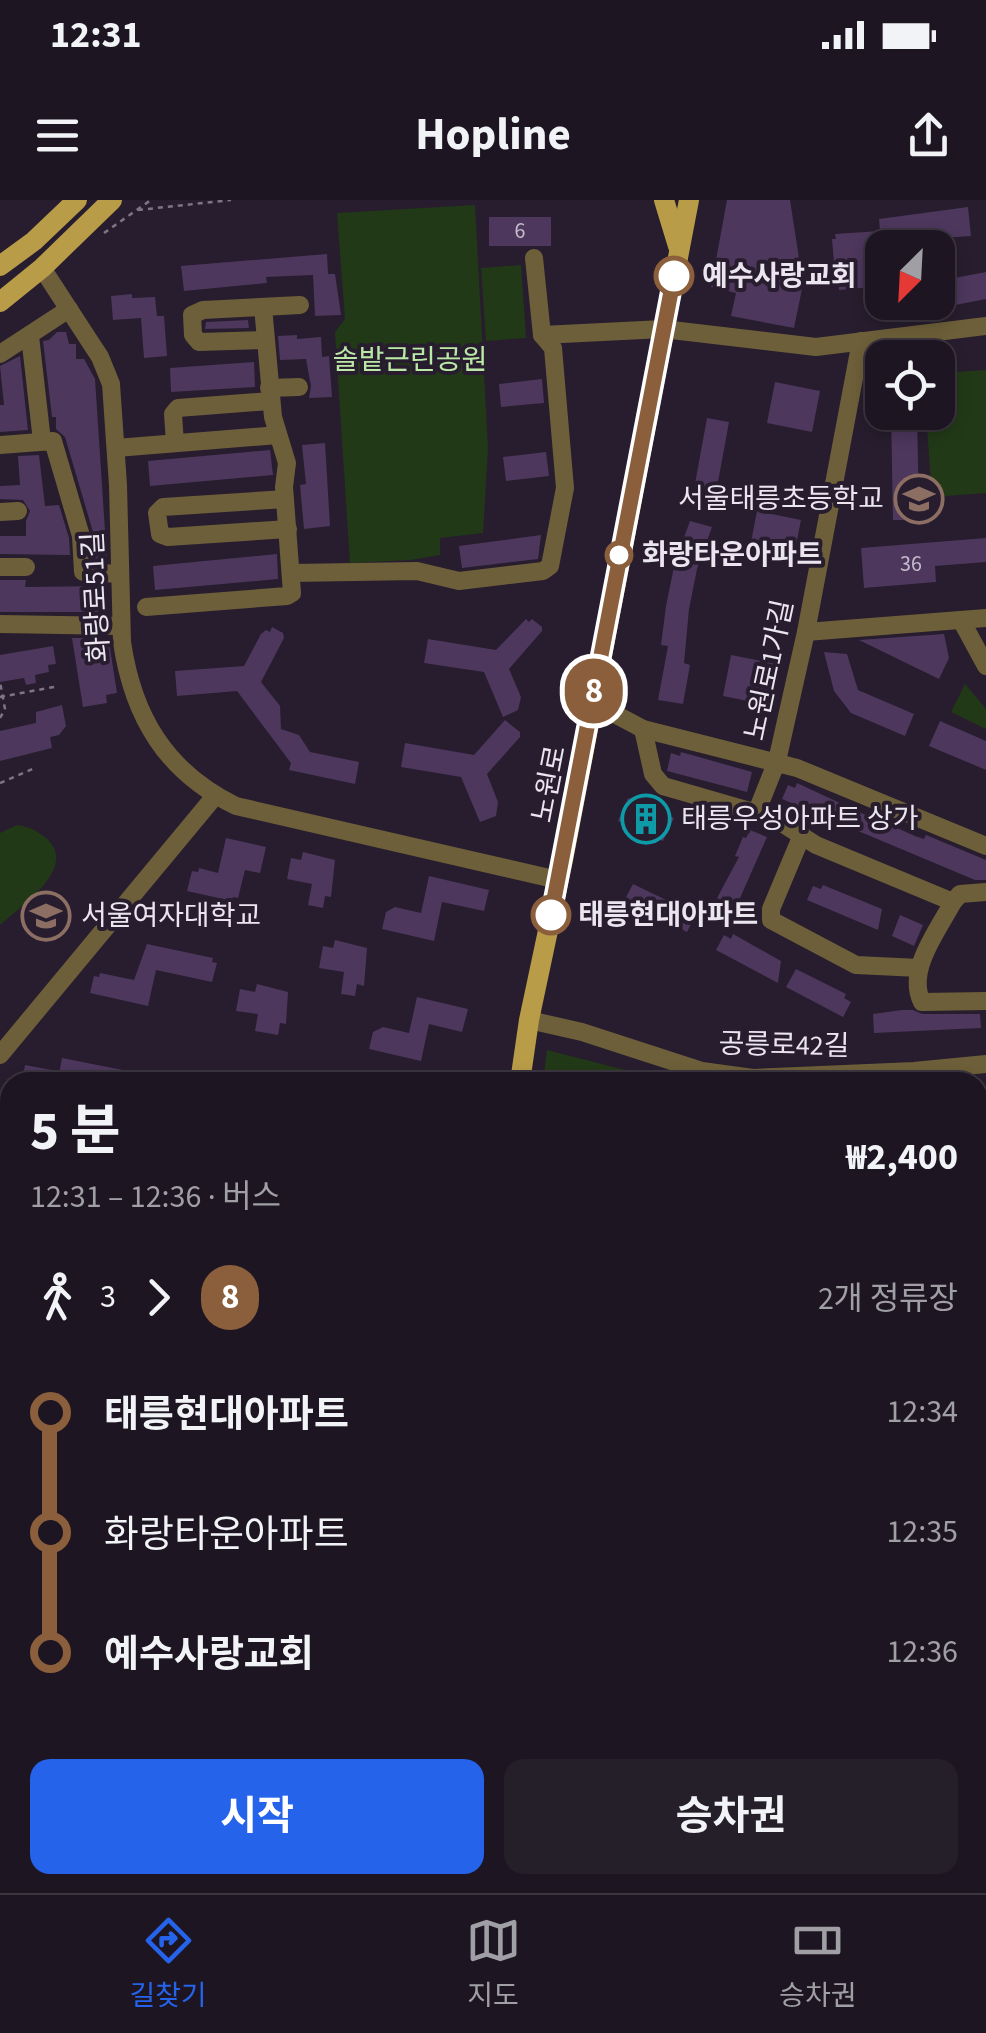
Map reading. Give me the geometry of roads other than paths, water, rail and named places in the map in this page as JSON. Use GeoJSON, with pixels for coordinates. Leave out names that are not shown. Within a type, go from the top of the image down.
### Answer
{"type":"FeatureCollection","features":[{"type":"Feature","properties":{"kind":"main road"},"geometry":{"type":"LineString","coordinates":[[0,302],[42,268],[110,200]]}},
{"type":"Feature","properties":{"kind":"main road"},"geometry":{"type":"LineString","coordinates":[[664,200],[679,250]]}},
{"type":"Feature","properties":{"kind":"main road","name":"노원로"},"geometry":{"type":"LineString","coordinates":[[521,1072],[688,200]]}},
{"type":"Feature","properties":{"kind":"main road"},"geometry":{"type":"LineString","coordinates":[[0,266],[34,241],[69,203]]}},
{"type":"Feature","properties":{"kind":"street"},"geometry":{"type":"LineString","coordinates":[[292,572],[417,571],[459,581],[547,569],[552,562],[565,479],[552,348],[542,335],[534,258]]}},
{"type":"Feature","properties":{"kind":"street","name":"화랑로51길"},"geometry":{"type":"LineString","coordinates":[[42,268],[109,378],[116,448],[120,626],[125,666],[141,712],[160,748],[179,769],[215,796],[236,806],[558,880]]}},
{"type":"Feature","properties":{"kind":"street"},"geometry":{"type":"LineString","coordinates":[[265,340],[202,343],[194,338],[192,318],[198,311],[300,305]]}},
{"type":"Feature","properties":{"kind":"street"},"geometry":{"type":"LineString","coordinates":[[146,607],[288,596],[292,591],[285,499],[287,462],[270,394],[263,307]]}},
{"type":"Feature","properties":{"kind":"street"},"geometry":{"type":"LineString","coordinates":[[0,354],[69,309]]}},
{"type":"Feature","properties":{"kind":"street"},"geometry":{"type":"LineString","coordinates":[[542,335],[663,328],[796,346],[835,346],[986,326]]}},
{"type":"Feature","properties":{"kind":"street"},"geometry":{"type":"LineString","coordinates":[[30,336],[42,440]]}},
{"type":"Feature","properties":{"kind":"street","name":"노원로1가길"},"geometry":{"type":"LineString","coordinates":[[592,706],[643,729],[777,761],[806,632],[861,340]]}},
{"type":"Feature","properties":{"kind":"street"},"geometry":{"type":"LineString","coordinates":[[175,443],[173,414],[178,408],[299,387]]}},
{"type":"Feature","properties":{"kind":"street"},"geometry":{"type":"LineString","coordinates":[[116,448],[278,435]]}},
{"type":"Feature","properties":{"kind":"street"},"geometry":{"type":"LineString","coordinates":[[0,445],[52,440],[82,536],[83,572],[120,574]]}},
{"type":"Feature","properties":{"kind":"street"},"geometry":{"type":"LineString","coordinates":[[285,499],[163,507],[157,516],[160,534],[168,537],[288,529]]}},
{"type":"Feature","properties":{"kind":"street"},"geometry":{"type":"LineString","coordinates":[[0,567],[26,567]]}},
{"type":"Feature","properties":{"kind":"street"},"geometry":{"type":"LineString","coordinates":[[806,632],[986,618]]}},
{"type":"Feature","properties":{"kind":"street"},"geometry":{"type":"LineString","coordinates":[[961,620],[986,666]]}},
{"type":"Feature","properties":{"kind":"street"},"geometry":{"type":"LineString","coordinates":[[0,624],[120,626]]}},
{"type":"Feature","properties":{"kind":"street"},"geometry":{"type":"LineString","coordinates":[[643,729],[653,774],[663,786],[757,811],[816,845],[953,902]]}},
{"type":"Feature","properties":{"kind":"street"},"geometry":{"type":"LineString","coordinates":[[757,811],[777,761],[986,846]]}},
{"type":"Feature","properties":{"kind":"street"},"geometry":{"type":"LineString","coordinates":[[0,1055],[215,796]]}},
{"type":"Feature","properties":{"kind":"street"},"geometry":{"type":"LineString","coordinates":[[802,836],[771,909],[771,920],[856,965],[919,968]]}},
{"type":"Feature","properties":{"kind":"street"},"geometry":{"type":"LineString","coordinates":[[986,892],[960,894],[953,902],[919,968],[918,998],[922,1002],[986,1001]]}},
{"type":"Feature","properties":{"kind":"street","name":"공릉로42길"},"geometry":{"type":"LineString","coordinates":[[529,1020],[582,1032],[709,1072]]}},
{"type":"Feature","properties":{"kind":"street","name":"공릉로42길"},"geometry":{"type":"LineString","coordinates":[[914,1072],[986,1064]]}},
{"type":"Feature","properties":{"kind":"place","name":"예수사랑교회"},"geometry":{"type":"Point","coordinates":[674,276]}},
{"type":"Feature","properties":{"kind":"place","name":"서울태릉초등학교"},"geometry":{"type":"Point","coordinates":[919,499]}},
{"type":"Feature","properties":{"kind":"place","name":"화랑타운아파트"},"geometry":{"type":"Point","coordinates":[619,555]}},
{"type":"Feature","properties":{"kind":"place","name":"태릉우성아파트 상가"},"geometry":{"type":"Point","coordinates":[646,819]}},
{"type":"Feature","properties":{"kind":"place","name":"태릉현대아파트"},"geometry":{"type":"Point","coordinates":[551,915]}},
{"type":"Feature","properties":{"kind":"place","name":"서울여자대학교"},"geometry":{"type":"Point","coordinates":[46,916]}},
{"type":"Feature","properties":{"kind":"park label","name":"솔밭근린공원"},"geometry":{"type":"Point","coordinates":[410,360]}}]}
